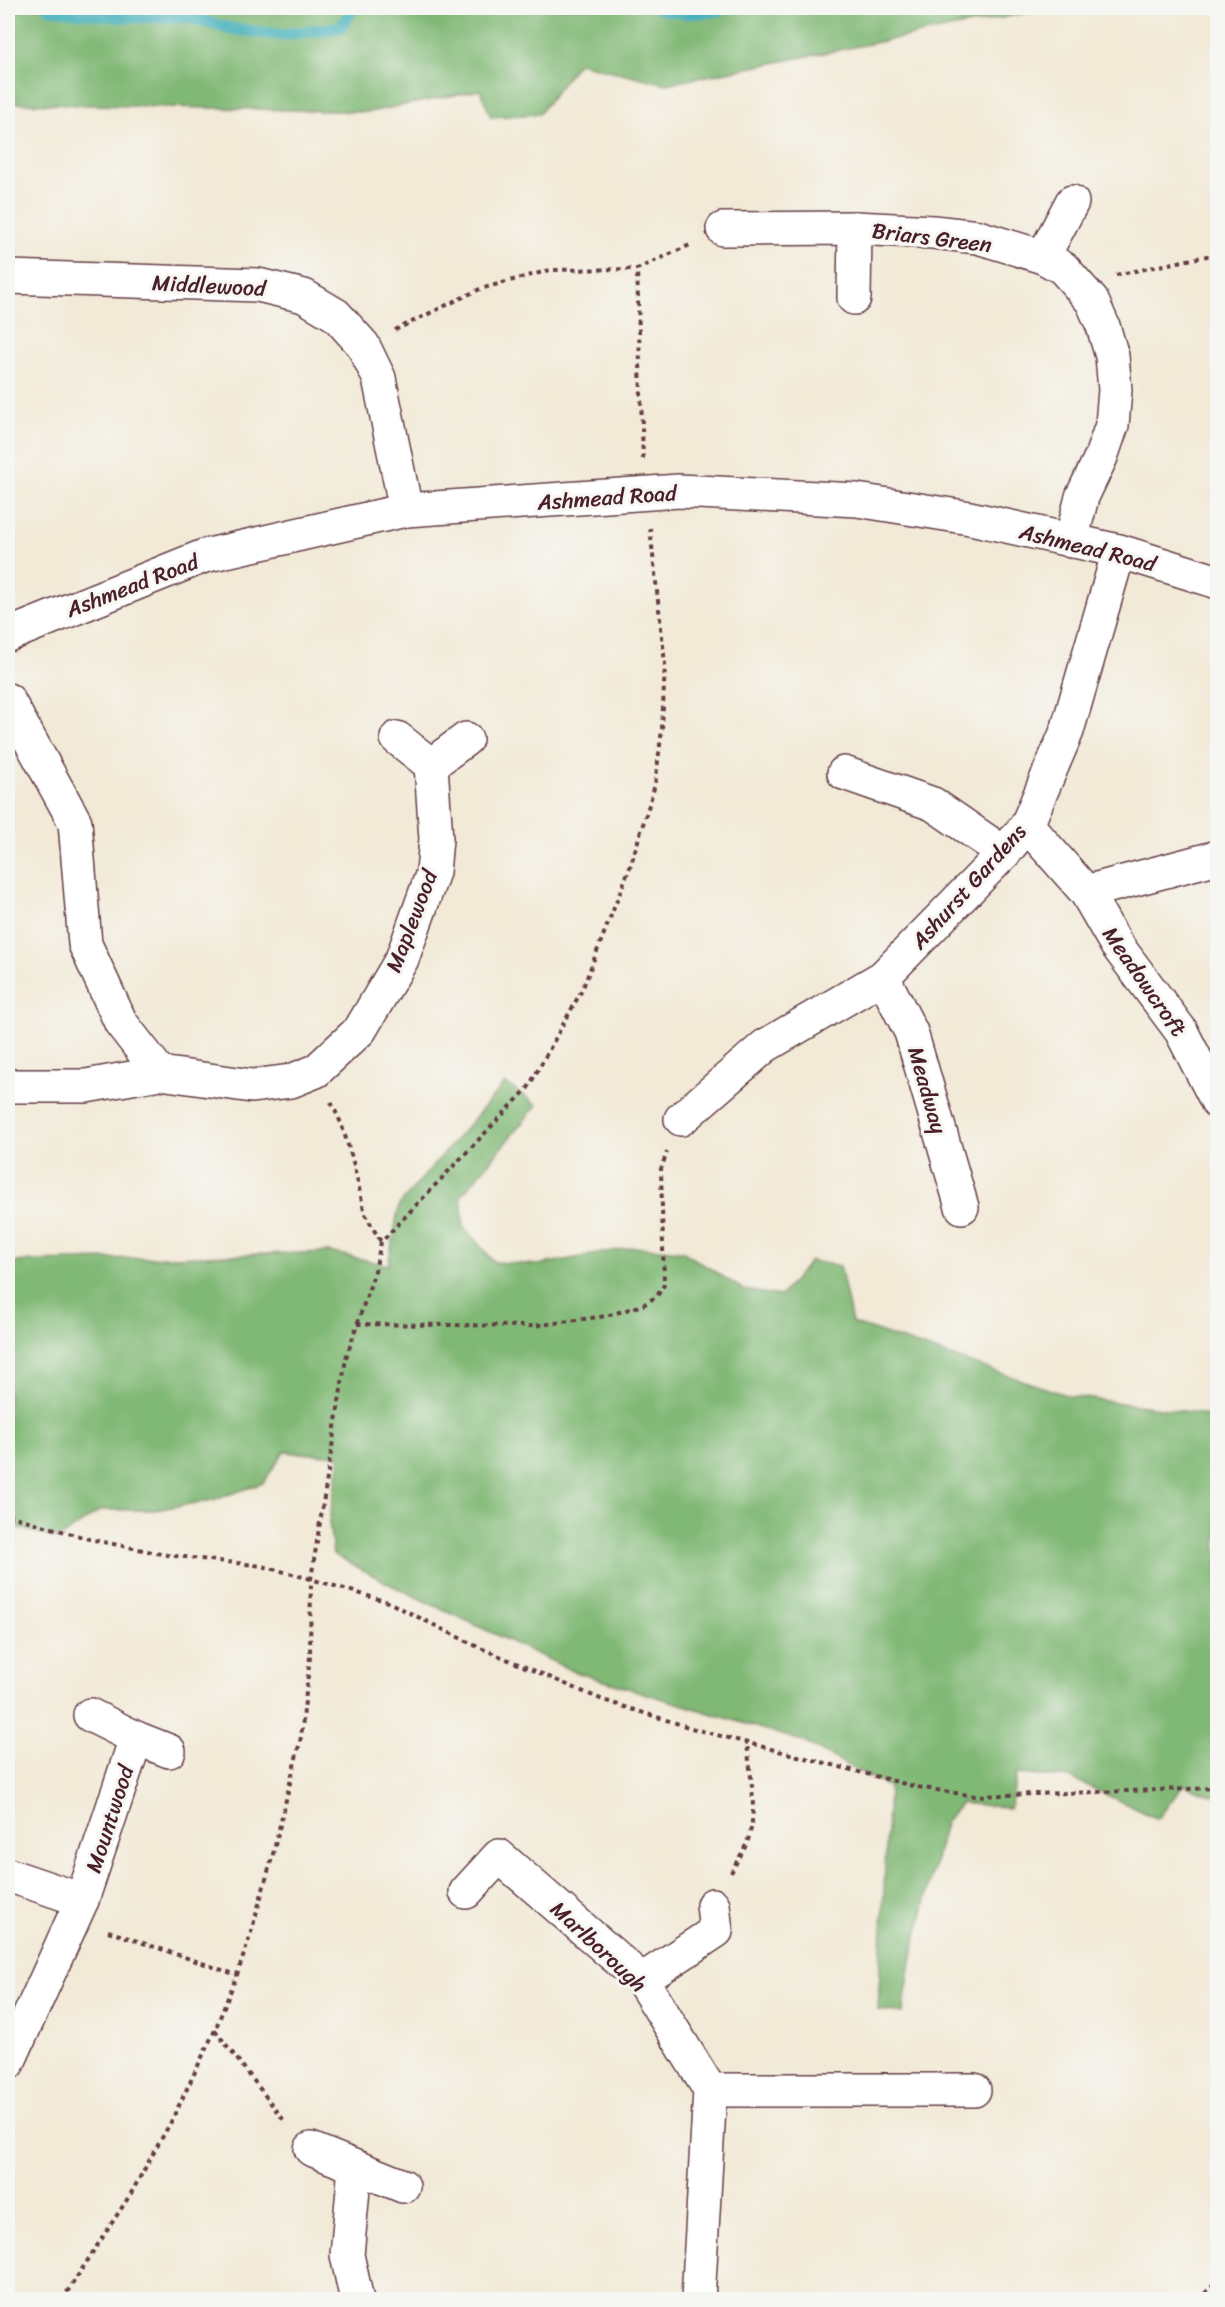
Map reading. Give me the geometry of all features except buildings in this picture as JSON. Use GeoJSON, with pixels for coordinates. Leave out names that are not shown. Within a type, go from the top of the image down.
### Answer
{"type":"FeatureCollection","features":[{"type":"Feature","properties":{"kind":"street"},"geometry":{"type":"LineString","coordinates":[[1043,257],[1072,202]]}},
{"type":"Feature","properties":{"kind":"street","name":"Briars Green"},"geometry":{"type":"LineString","coordinates":[[854,298],[855,228]]}},
{"type":"Feature","properties":{"kind":"street","name":"Briars Green"},"geometry":{"type":"LineString","coordinates":[[723,229],[855,228],[978,237],[1043,257],[1063,268],[1092,301],[1103,326],[1112,356],[1115,390],[1112,425],[1101,457],[1082,497],[1071,541]]}},
{"type":"Feature","properties":{"kind":"street","name":"Middlewood"},"geometry":{"type":"LineString","coordinates":[[8,277],[258,285],[304,296],[336,315],[363,345],[379,378],[406,510]]}},
{"type":"Feature","properties":{"kind":"street","name":"Ashmead Road"},"geometry":{"type":"LineString","coordinates":[[8,635],[204,556],[406,510],[679,491],[857,500],[970,518],[1119,551],[1218,582]]}},
{"type":"Feature","properties":{"kind":"street","name":"Ashurst Gardens"},"geometry":{"type":"LineString","coordinates":[[681,1119],[765,1046],[883,977],[1004,853],[1027,825],[1067,731],[1119,551]]}},
{"type":"Feature","properties":{"kind":"street"},"geometry":{"type":"LineString","coordinates":[[8,700],[75,822],[85,945],[121,1023],[160,1073]]}},
{"type":"Feature","properties":{"kind":"street"},"geometry":{"type":"LineString","coordinates":[[397,738],[431,765],[466,738]]}},
{"type":"Feature","properties":{"kind":"street","name":"Maplewood"},"geometry":{"type":"LineString","coordinates":[[8,1086],[86,1086],[160,1073],[252,1086],[291,1081],[316,1071],[360,1030],[402,959],[433,872],[436,839],[431,765]]}},
{"type":"Feature","properties":{"kind":"street"},"geometry":{"type":"LineString","coordinates":[[844,773],[933,804],[1004,853]]}},
{"type":"Feature","properties":{"kind":"street","name":"Meadowcroft"},"geometry":{"type":"LineString","coordinates":[[1027,825],[1086,892],[1116,944],[1181,1031],[1218,1103]]}},
{"type":"Feature","properties":{"kind":"street"},"geometry":{"type":"LineString","coordinates":[[1086,892],[1218,857]]}},
{"type":"Feature","properties":{"kind":"street","name":"Meadway"},"geometry":{"type":"LineString","coordinates":[[883,977],[911,1032],[962,1207]]}},
{"type":"Feature","properties":{"kind":"street","name":"Mountwood"},"geometry":{"type":"LineString","coordinates":[[90,1715],[136,1738],[169,1751]]}},
{"type":"Feature","properties":{"kind":"street","name":"Mountwood"},"geometry":{"type":"LineString","coordinates":[[8,2063],[78,1910],[136,1738]]}},
{"type":"Feature","properties":{"kind":"street","name":"Marlborough"},"geometry":{"type":"LineString","coordinates":[[466,1892],[499,1856],[642,1980],[710,2090]]}},
{"type":"Feature","properties":{"kind":"street","name":"Mountwood"},"geometry":{"type":"LineString","coordinates":[[8,1875],[78,1910]]}},
{"type":"Feature","properties":{"kind":"street"},"geometry":{"type":"LineString","coordinates":[[642,1980],[716,1931],[713,1905]]}},
{"type":"Feature","properties":{"kind":"street"},"geometry":{"type":"LineString","coordinates":[[698,2300],[710,2090],[974,2090]]}},
{"type":"Feature","properties":{"kind":"street"},"geometry":{"type":"LineString","coordinates":[[311,2149],[403,2186]]}},
{"type":"Feature","properties":{"kind":"street"},"geometry":{"type":"LineString","coordinates":[[355,2167],[347,2255],[357,2300]]}},
{"type":"Feature","properties":{"kind":"path"},"geometry":{"type":"LineString","coordinates":[[363,345],[480,289],[550,270],[638,269],[723,229]]}},
{"type":"Feature","properties":{"kind":"path"},"geometry":{"type":"LineString","coordinates":[[1077,283],[1207,255],[1218,256]]}},
{"type":"Feature","properties":{"kind":"path"},"geometry":{"type":"LineString","coordinates":[[638,269],[643,464]]}},
{"type":"Feature","properties":{"kind":"path"},"geometry":{"type":"LineString","coordinates":[[62,2300],[130,2195],[172,2120],[215,2030],[237,1975],[273,1854],[301,1737],[310,1657],[311,1579],[346,1358],[375,1271],[381,1242],[528,1088],[586,980],[630,867],[655,785],[662,729],[665,664],[650,525],[679,524],[679,491]]}},
{"type":"Feature","properties":{"kind":"path"},"geometry":{"type":"LineString","coordinates":[[316,1071],[341,1123],[352,1158],[364,1214],[381,1242]]}},
{"type":"Feature","properties":{"kind":"path"},"geometry":{"type":"LineString","coordinates":[[357,1324],[533,1326],[606,1316],[643,1305],[657,1296],[664,1285],[661,1168],[681,1119]]}},
{"type":"Feature","properties":{"kind":"path"},"geometry":{"type":"LineString","coordinates":[[8,1515],[88,1539],[167,1555],[262,1566],[311,1579],[388,1602],[476,1646],[603,1700],[747,1743],[917,1786],[975,1796],[1218,1788]]}},
{"type":"Feature","properties":{"kind":"path"},"geometry":{"type":"LineString","coordinates":[[713,1905],[747,1843],[752,1823],[753,1804],[747,1743]]}},
{"type":"Feature","properties":{"kind":"path"},"geometry":{"type":"LineString","coordinates":[[78,1910],[237,1975]]}},
{"type":"Feature","properties":{"kind":"path"},"geometry":{"type":"LineString","coordinates":[[215,2030],[294,2133],[311,2149]]}},
{"type":"Feature","properties":{"kind":"path"},"geometry":{"type":"LineString","coordinates":[[1199,2300],[1218,2279]]}},
{"type":"Feature","properties":{"kind":"green space"},"geometry":{"type":"Polygon","coordinates":[[[8,8],[1052,8],[667,84],[578,63],[539,114],[491,117],[480,90],[369,112],[8,103],[8,8]]]}},
{"type":"Feature","properties":{"kind":"green space"},"geometry":{"type":"Polygon","coordinates":[[[505,1083],[537,1105],[461,1196],[464,1227],[494,1262],[538,1265],[634,1247],[682,1251],[744,1290],[781,1296],[810,1261],[840,1266],[852,1323],[1069,1396],[1198,1413],[1217,1419],[1217,1795],[1214,1796],[1183,1785],[1158,1819],[1071,1778],[1017,1774],[1010,1808],[961,1803],[945,1823],[912,1956],[903,2013],[878,2010],[889,1787],[802,1741],[575,1672],[393,1586],[333,1554],[329,1522],[340,1456],[284,1452],[263,1483],[213,1500],[155,1510],[101,1510],[58,1539],[8,1525],[8,1262],[329,1252],[388,1265],[399,1205],[505,1083]]]}},
{"type":"Feature","properties":{"kind":"waterway"},"geometry":{"type":"LineString","coordinates":[[49,8],[117,17],[187,17],[233,29],[282,35],[341,27],[353,8]]}},
{"type":"Feature","properties":{"kind":"waterway"},"geometry":{"type":"LineString","coordinates":[[658,8],[694,13],[730,8]]}}]}
